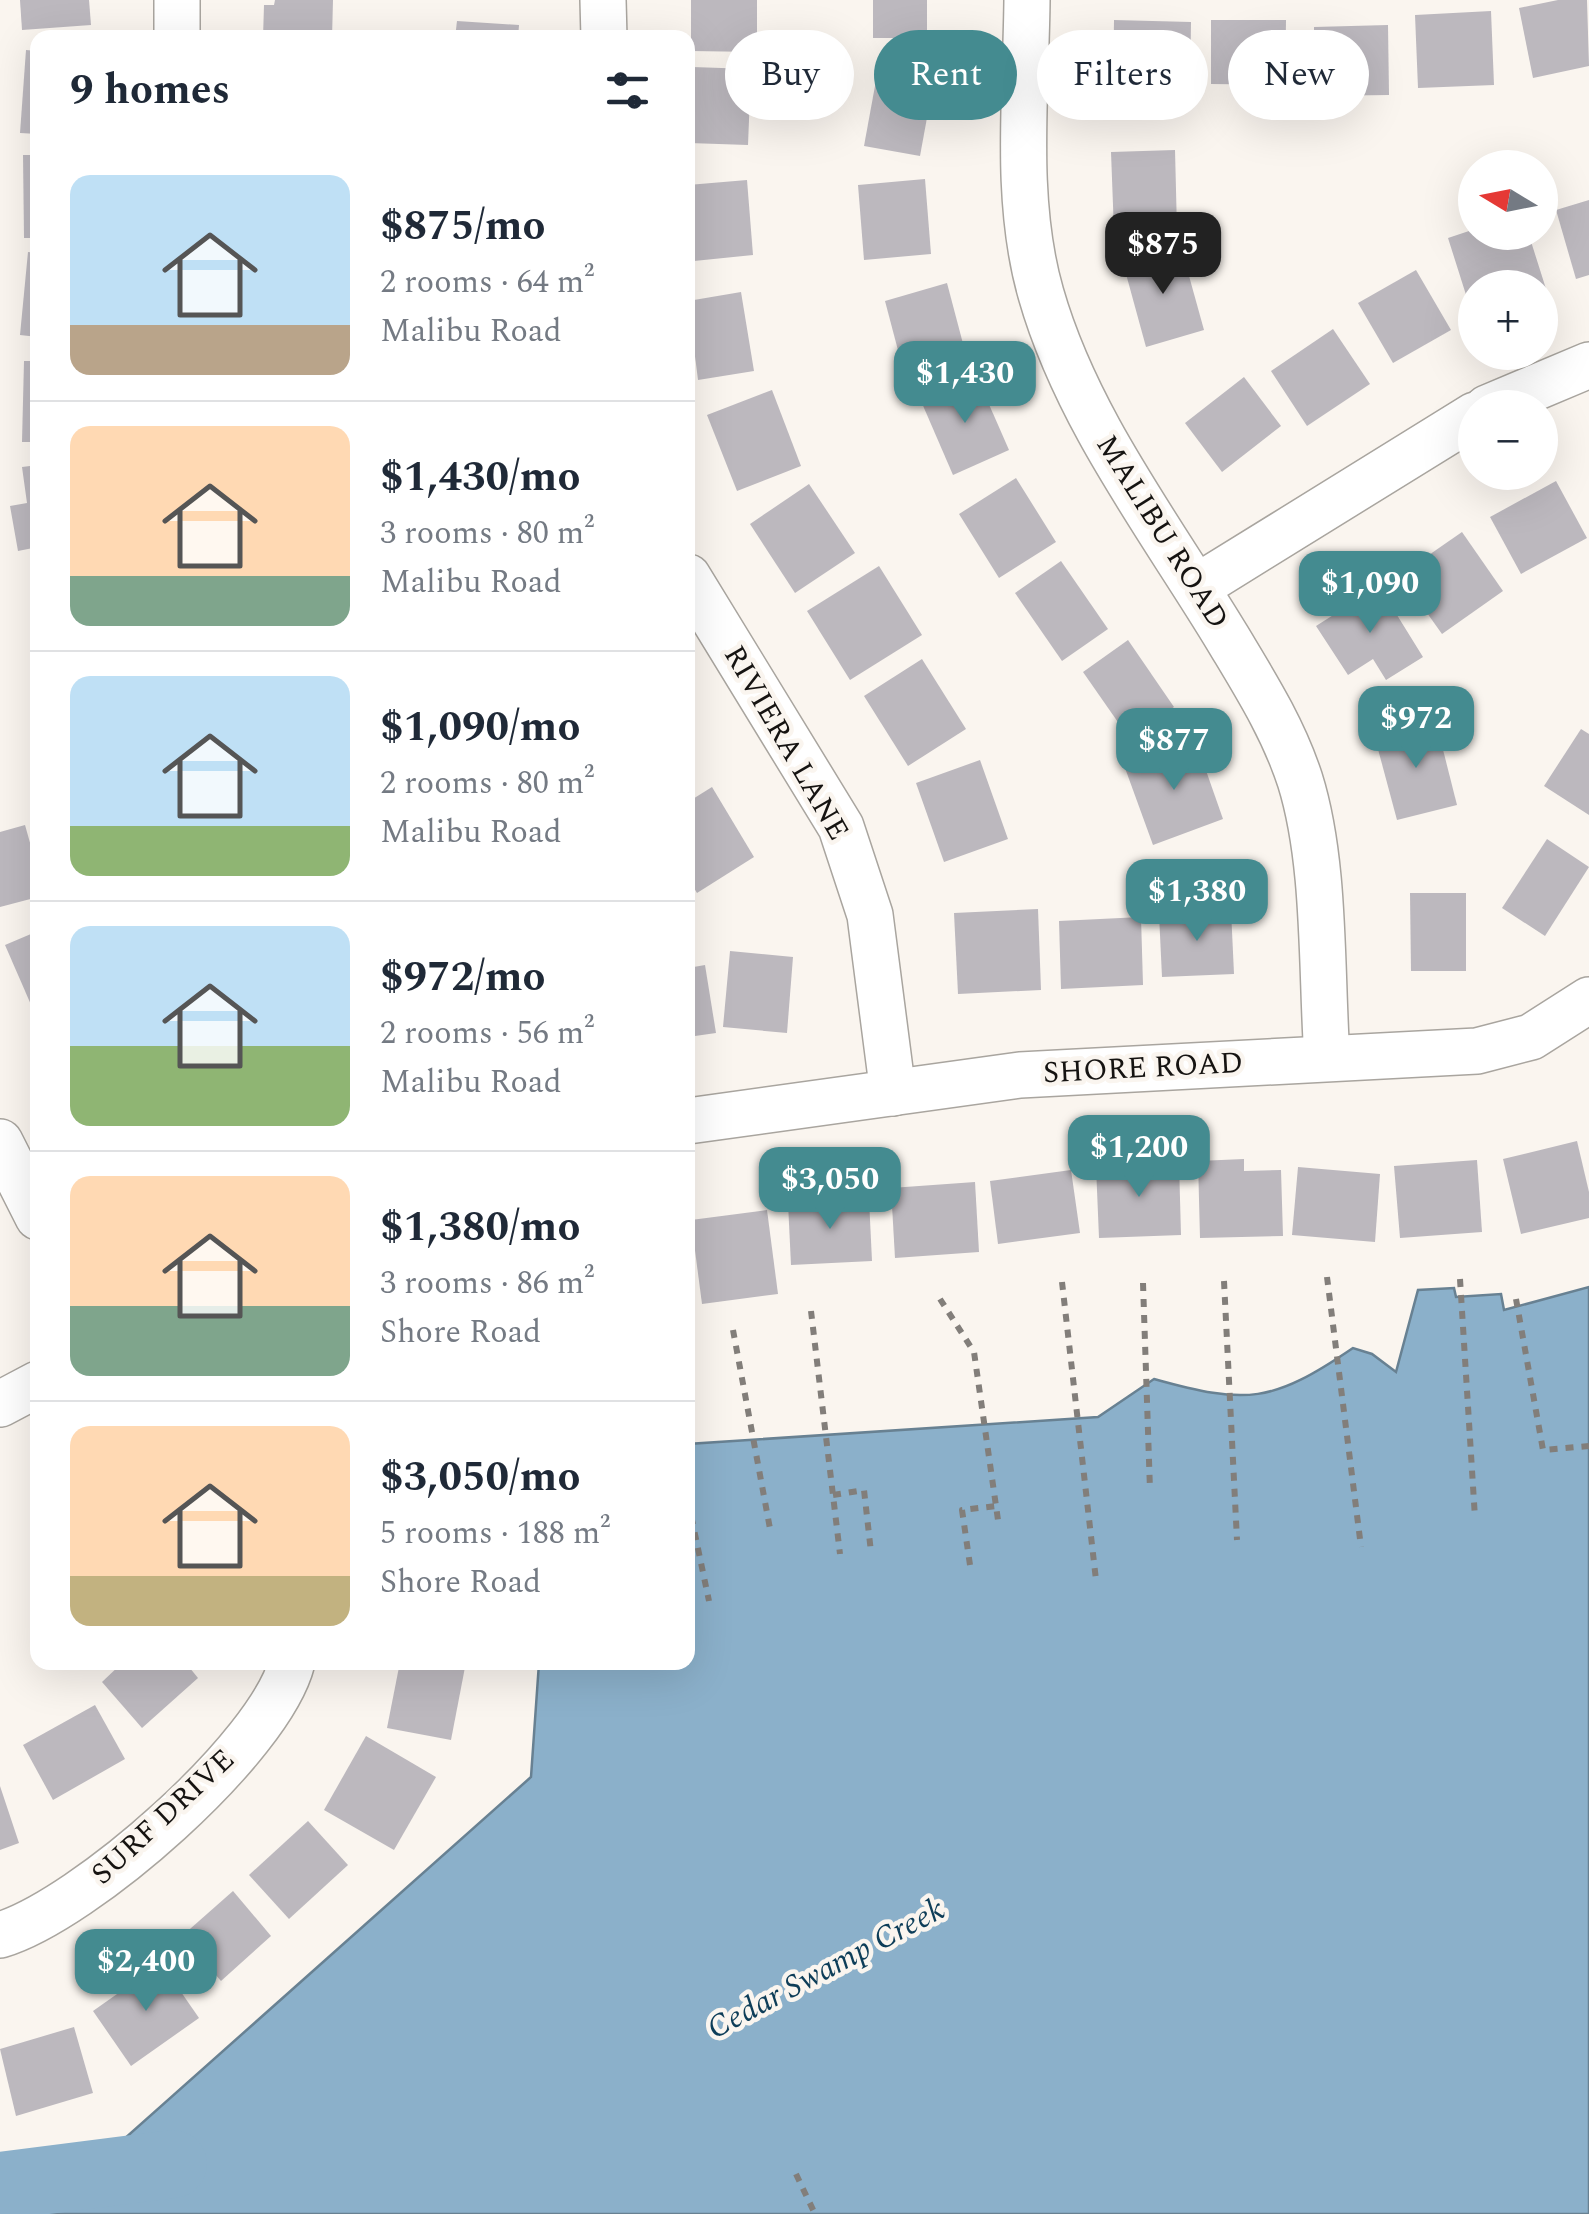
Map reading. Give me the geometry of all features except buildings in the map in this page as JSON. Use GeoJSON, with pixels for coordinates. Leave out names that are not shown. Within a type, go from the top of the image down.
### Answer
{"type":"FeatureCollection","features":[{"type":"Feature","properties":{"kind":"street"},"geometry":{"type":"LineString","coordinates":[[176,30],[177,0]]}},
{"type":"Feature","properties":{"kind":"street"},"geometry":{"type":"LineString","coordinates":[[603,0],[604,30]]}},
{"type":"Feature","properties":{"kind":"street","name":"MALIBU ROAD"},"geometry":{"type":"LineString","coordinates":[[1027,0],[1026,199],[1040,291],[1064,359],[1091,418],[1276,718],[1300,781],[1313,844],[1327,1058]]}},
{"type":"Feature","properties":{"kind":"street"},"geometry":{"type":"LineString","coordinates":[[1529,390],[1589,365]]}},
{"type":"Feature","properties":{"kind":"street"},"geometry":{"type":"LineString","coordinates":[[1196,587],[1458,425]]}},
{"type":"Feature","properties":{"kind":"street","name":"RIVIERA LANE"},"geometry":{"type":"LineString","coordinates":[[695,588],[841,827],[870,915],[893,1093]]}},
{"type":"Feature","properties":{"kind":"street","name":"SHORE ROAD"},"geometry":{"type":"LineString","coordinates":[[695,1120],[1020,1075],[1477,1051],[1531,1037],[1589,1000]]}},
{"type":"Feature","properties":{"kind":"street"},"geometry":{"type":"LineString","coordinates":[[0,1142],[30,1201]]}},
{"type":"Feature","properties":{"kind":"street"},"geometry":{"type":"LineString","coordinates":[[0,1404],[30,1388]]}},
{"type":"Feature","properties":{"kind":"street","name":"SURF DRIVE"},"geometry":{"type":"LineString","coordinates":[[0,1935],[31,1926],[111,1873],[213,1776],[270,1712],[288,1670]]}},
{"type":"Feature","properties":{"kind":"path"},"geometry":{"type":"LineString","coordinates":[[1327,1277],[1361,1547]]}},
{"type":"Feature","properties":{"kind":"path"},"geometry":{"type":"LineString","coordinates":[[1460,1279],[1474,1518]]}},
{"type":"Feature","properties":{"kind":"path"},"geometry":{"type":"LineString","coordinates":[[1224,1281],[1237,1540]]}},
{"type":"Feature","properties":{"kind":"path"},"geometry":{"type":"LineString","coordinates":[[1062,1282],[1096,1580]]}},
{"type":"Feature","properties":{"kind":"path"},"geometry":{"type":"LineString","coordinates":[[1143,1283],[1150,1490]]}},
{"type":"Feature","properties":{"kind":"path"},"geometry":{"type":"LineString","coordinates":[[940,1299],[974,1352],[1000,1528]]}},
{"type":"Feature","properties":{"kind":"path"},"geometry":{"type":"LineString","coordinates":[[1516,1299],[1543,1450],[1589,1446]]}},
{"type":"Feature","properties":{"kind":"path"},"geometry":{"type":"LineString","coordinates":[[810,1311],[840,1554]]}},
{"type":"Feature","properties":{"kind":"path"},"geometry":{"type":"LineString","coordinates":[[733,1330],[770,1534]]}},
{"type":"Feature","properties":{"kind":"path"},"geometry":{"type":"LineString","coordinates":[[833,1495],[864,1490],[872,1552]]}},
{"type":"Feature","properties":{"kind":"path"},"geometry":{"type":"LineString","coordinates":[[970,1565],[962,1510],[996,1506]]}},
{"type":"Feature","properties":{"kind":"path"},"geometry":{"type":"LineString","coordinates":[[695,1536],[708,1601]]}},
{"type":"Feature","properties":{"kind":"path"},"geometry":{"type":"LineString","coordinates":[[796,2174],[814,2214]]}},
{"type":"Feature","properties":{"kind":"water"},"geometry":{"type":"Polygon","coordinates":[[[1589,1287],[1589,2214],[0,2214],[0,2173],[68,2189],[531,1777],[539,1670],[695,1670],[695,1444],[1098,1417],[1154,1379],[1213,1393],[1258,1394],[1301,1380],[1353,1348],[1372,1354],[1396,1372],[1418,1290],[1454,1288],[1456,1297],[1501,1294],[1504,1310],[1589,1287]]]}},
{"type":"Feature","properties":{"kind":"waterway","name":"Cedar Swamp Creek"},"geometry":{"type":"LineString","coordinates":[[0,2186],[173,2164]]}}]}
